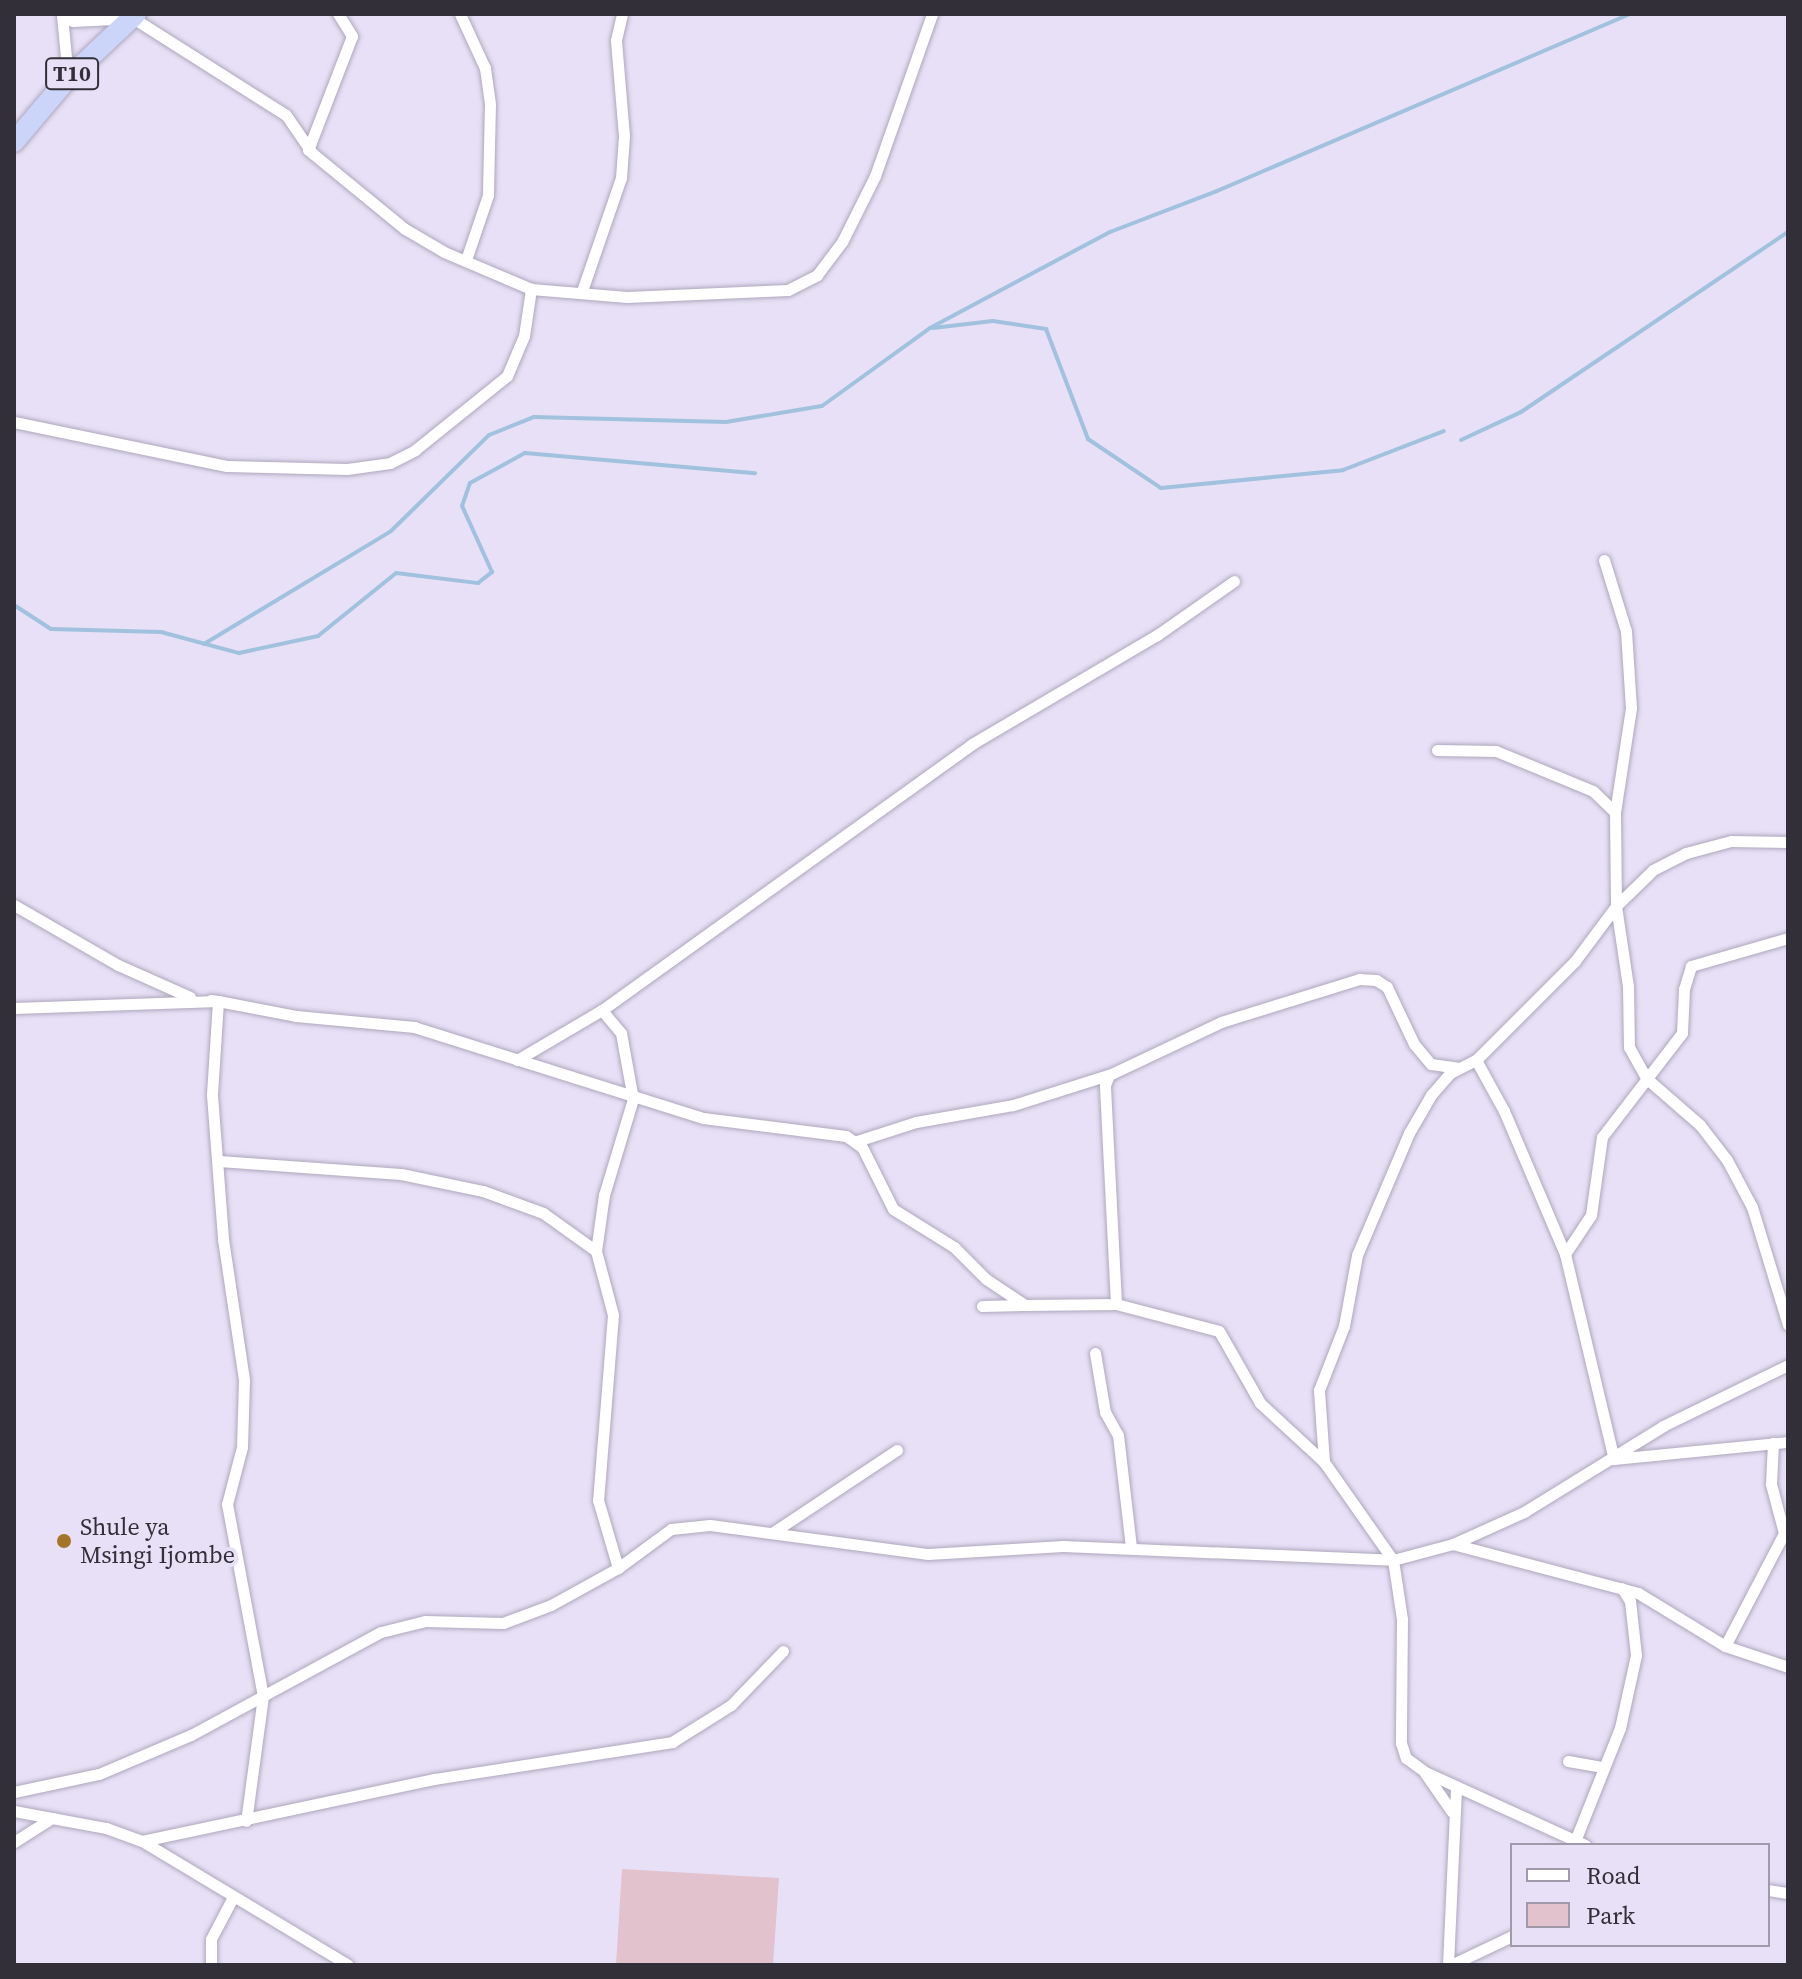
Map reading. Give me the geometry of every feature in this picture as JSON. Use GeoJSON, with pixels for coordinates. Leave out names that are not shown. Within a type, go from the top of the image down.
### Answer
{"type":"FeatureCollection","features":[{"type":"Feature","properties":{"kind":"highway","name":"T10"},"geometry":{"type":"LineString","coordinates":[[14,142],[68,78],[134,16]]}},
{"type":"Feature","properties":{"kind":"street"},"geometry":{"type":"LineString","coordinates":[[308,150],[352,36],[338,14]]}},
{"type":"Feature","properties":{"kind":"street"},"geometry":{"type":"LineString","coordinates":[[460,14],[485,68],[490,104],[488,195],[466,260]]}},
{"type":"Feature","properties":{"kind":"street"},"geometry":{"type":"LineString","coordinates":[[582,291],[621,178],[624,136],[616,40],[622,14]]}},
{"type":"Feature","properties":{"kind":"street"},"geometry":{"type":"LineString","coordinates":[[62,15],[73,21],[134,16],[286,115],[308,150],[413,235],[531,289],[627,297],[788,290],[806,283],[832,258],[862,205],[932,14]]}},
{"type":"Feature","properties":{"kind":"street"},"geometry":{"type":"LineString","coordinates":[[62,15],[68,78]]}},
{"type":"Feature","properties":{"kind":"street"},"geometry":{"type":"LineString","coordinates":[[14,422],[227,466],[347,469],[390,463],[415,450],[507,376],[524,336],[531,289]]}},
{"type":"Feature","properties":{"kind":"street"},"geometry":{"type":"LineString","coordinates":[[1604,560],[1626,631],[1631,708],[1615,812],[1616,906],[1628,986],[1629,1047],[1646,1078],[1700,1125],[1727,1160],[1752,1207],[1788,1325]]}},
{"type":"Feature","properties":{"kind":"street"},"geometry":{"type":"LineString","coordinates":[[517,1060],[602,1010],[972,744],[1157,635],[1234,581]]}},
{"type":"Feature","properties":{"kind":"street"},"geometry":{"type":"LineString","coordinates":[[1437,750],[1496,751],[1593,791],[1615,812]]}},
{"type":"Feature","properties":{"kind":"street"},"geometry":{"type":"LineString","coordinates":[[1324,1462],[1319,1390],[1344,1326],[1357,1255],[1409,1133],[1431,1095],[1458,1068],[1476,1060],[1558,979],[1616,906],[1653,870],[1686,853],[1731,841],[1788,842]]}},
{"type":"Feature","properties":{"kind":"street"},"geometry":{"type":"LineString","coordinates":[[14,905],[161,986],[296,1016],[414,1027],[633,1099],[703,1118],[841,1135],[857,1141],[916,1122],[1013,1105],[1109,1075],[1221,1022],[1359,979],[1376,980],[1387,987],[1414,1044],[1431,1064],[1458,1068]]}},
{"type":"Feature","properties":{"kind":"street"},"geometry":{"type":"LineString","coordinates":[[1565,1254],[1591,1215],[1602,1137],[1682,1033],[1684,989],[1691,966],[1788,938]]}},
{"type":"Feature","properties":{"kind":"street"},"geometry":{"type":"LineString","coordinates":[[14,1008],[218,1001]]}},
{"type":"Feature","properties":{"kind":"street"},"geometry":{"type":"LineString","coordinates":[[218,1001],[212,1048],[223,1239],[244,1380],[242,1447],[227,1504],[263,1696],[246,1821]]}},
{"type":"Feature","properties":{"kind":"street"},"geometry":{"type":"LineString","coordinates":[[602,1010],[621,1033],[633,1099],[604,1195],[596,1251],[613,1315],[598,1500],[618,1568]]}},
{"type":"Feature","properties":{"kind":"street"},"geometry":{"type":"LineString","coordinates":[[1476,1060],[1504,1111],[1565,1254],[1614,1459]]}},
{"type":"Feature","properties":{"kind":"street"},"geometry":{"type":"LineString","coordinates":[[1109,1075],[1105,1085],[1116,1304]]}},
{"type":"Feature","properties":{"kind":"street"},"geometry":{"type":"LineString","coordinates":[[857,1141],[893,1209],[954,1247],[986,1279],[1025,1305]]}},
{"type":"Feature","properties":{"kind":"street"},"geometry":{"type":"LineString","coordinates":[[219,1161],[401,1174],[483,1191],[543,1213],[596,1251]]}},
{"type":"Feature","properties":{"kind":"street"},"geometry":{"type":"LineString","coordinates":[[982,1306],[1116,1304],[1219,1331],[1260,1403],[1324,1462],[1393,1560],[1402,1619],[1401,1743],[1406,1758],[1425,1772],[1580,1843],[1601,1767],[1620,1728],[1636,1655],[1630,1601],[1622,1588]]}},
{"type":"Feature","properties":{"kind":"street"},"geometry":{"type":"LineString","coordinates":[[1095,1353],[1105,1412],[1118,1435],[1131,1547]]}},
{"type":"Feature","properties":{"kind":"street"},"geometry":{"type":"LineString","coordinates":[[14,1792],[99,1774],[204,1729],[381,1632],[425,1621],[503,1623],[551,1605],[618,1568],[671,1529],[710,1525],[928,1554],[1131,1547],[1393,1560],[1453,1544],[1524,1512],[1663,1426],[1788,1365]]}},
{"type":"Feature","properties":{"kind":"street"},"geometry":{"type":"LineString","coordinates":[[1614,1459],[1788,1442]]}},
{"type":"Feature","properties":{"kind":"street"},"geometry":{"type":"LineString","coordinates":[[1725,1646],[1784,1533],[1771,1484],[1773,1443]]}},
{"type":"Feature","properties":{"kind":"street"},"geometry":{"type":"LineString","coordinates":[[772,1533],[897,1450]]}},
{"type":"Feature","properties":{"kind":"street"},"geometry":{"type":"LineString","coordinates":[[1453,1544],[1651,1598],[1725,1646],[1788,1667]]}},
{"type":"Feature","properties":{"kind":"street"},"geometry":{"type":"LineString","coordinates":[[142,1841],[434,1779],[685,1738],[731,1705],[783,1651]]}},
{"type":"Feature","properties":{"kind":"street"},"geometry":{"type":"LineString","coordinates":[[1568,1761],[1601,1767]]}},
{"type":"Feature","properties":{"kind":"street"},"geometry":{"type":"LineString","coordinates":[[1425,1772],[1452,1812]]}},
{"type":"Feature","properties":{"kind":"street"},"geometry":{"type":"LineString","coordinates":[[1456,1786],[1452,1812],[1449,1965],[1510,1937]]}},
{"type":"Feature","properties":{"kind":"street"},"geometry":{"type":"LineString","coordinates":[[14,1811],[142,1841],[232,1899],[348,1965]]}},
{"type":"Feature","properties":{"kind":"street"},"geometry":{"type":"LineString","coordinates":[[14,1842],[52,1818]]}},
{"type":"Feature","properties":{"kind":"street"},"geometry":{"type":"LineString","coordinates":[[211,1965],[211,1939],[232,1899]]}},
{"type":"Feature","properties":{"kind":"green space"},"geometry":{"type":"Polygon","coordinates":[[[622,1869],[779,1878],[773,1965],[616,1965],[622,1869]]]}},
{"type":"Feature","properties":{"kind":"waterway"},"geometry":{"type":"LineString","coordinates":[[204,644],[391,531],[489,435],[534,417],[726,422],[822,406],[930,328],[1110,232],[1217,191],[1629,14]]}},
{"type":"Feature","properties":{"kind":"waterway"},"geometry":{"type":"LineString","coordinates":[[1461,440],[1521,412],[1788,232]]}},
{"type":"Feature","properties":{"kind":"waterway"},"geometry":{"type":"LineString","coordinates":[[933,328],[993,321],[1046,329],[1088,439],[1161,488],[1343,470],[1444,431]]}},
{"type":"Feature","properties":{"kind":"waterway"},"geometry":{"type":"LineString","coordinates":[[14,605],[51,629],[161,632],[239,653],[318,636],[396,573],[478,583],[492,572],[462,506],[470,483],[525,453],[755,473]]}},
{"type":"Feature","properties":{"kind":"place","name":"Shule ya Msingi Ijombe"},"geometry":{"type":"Point","coordinates":[64,1541]}}]}
